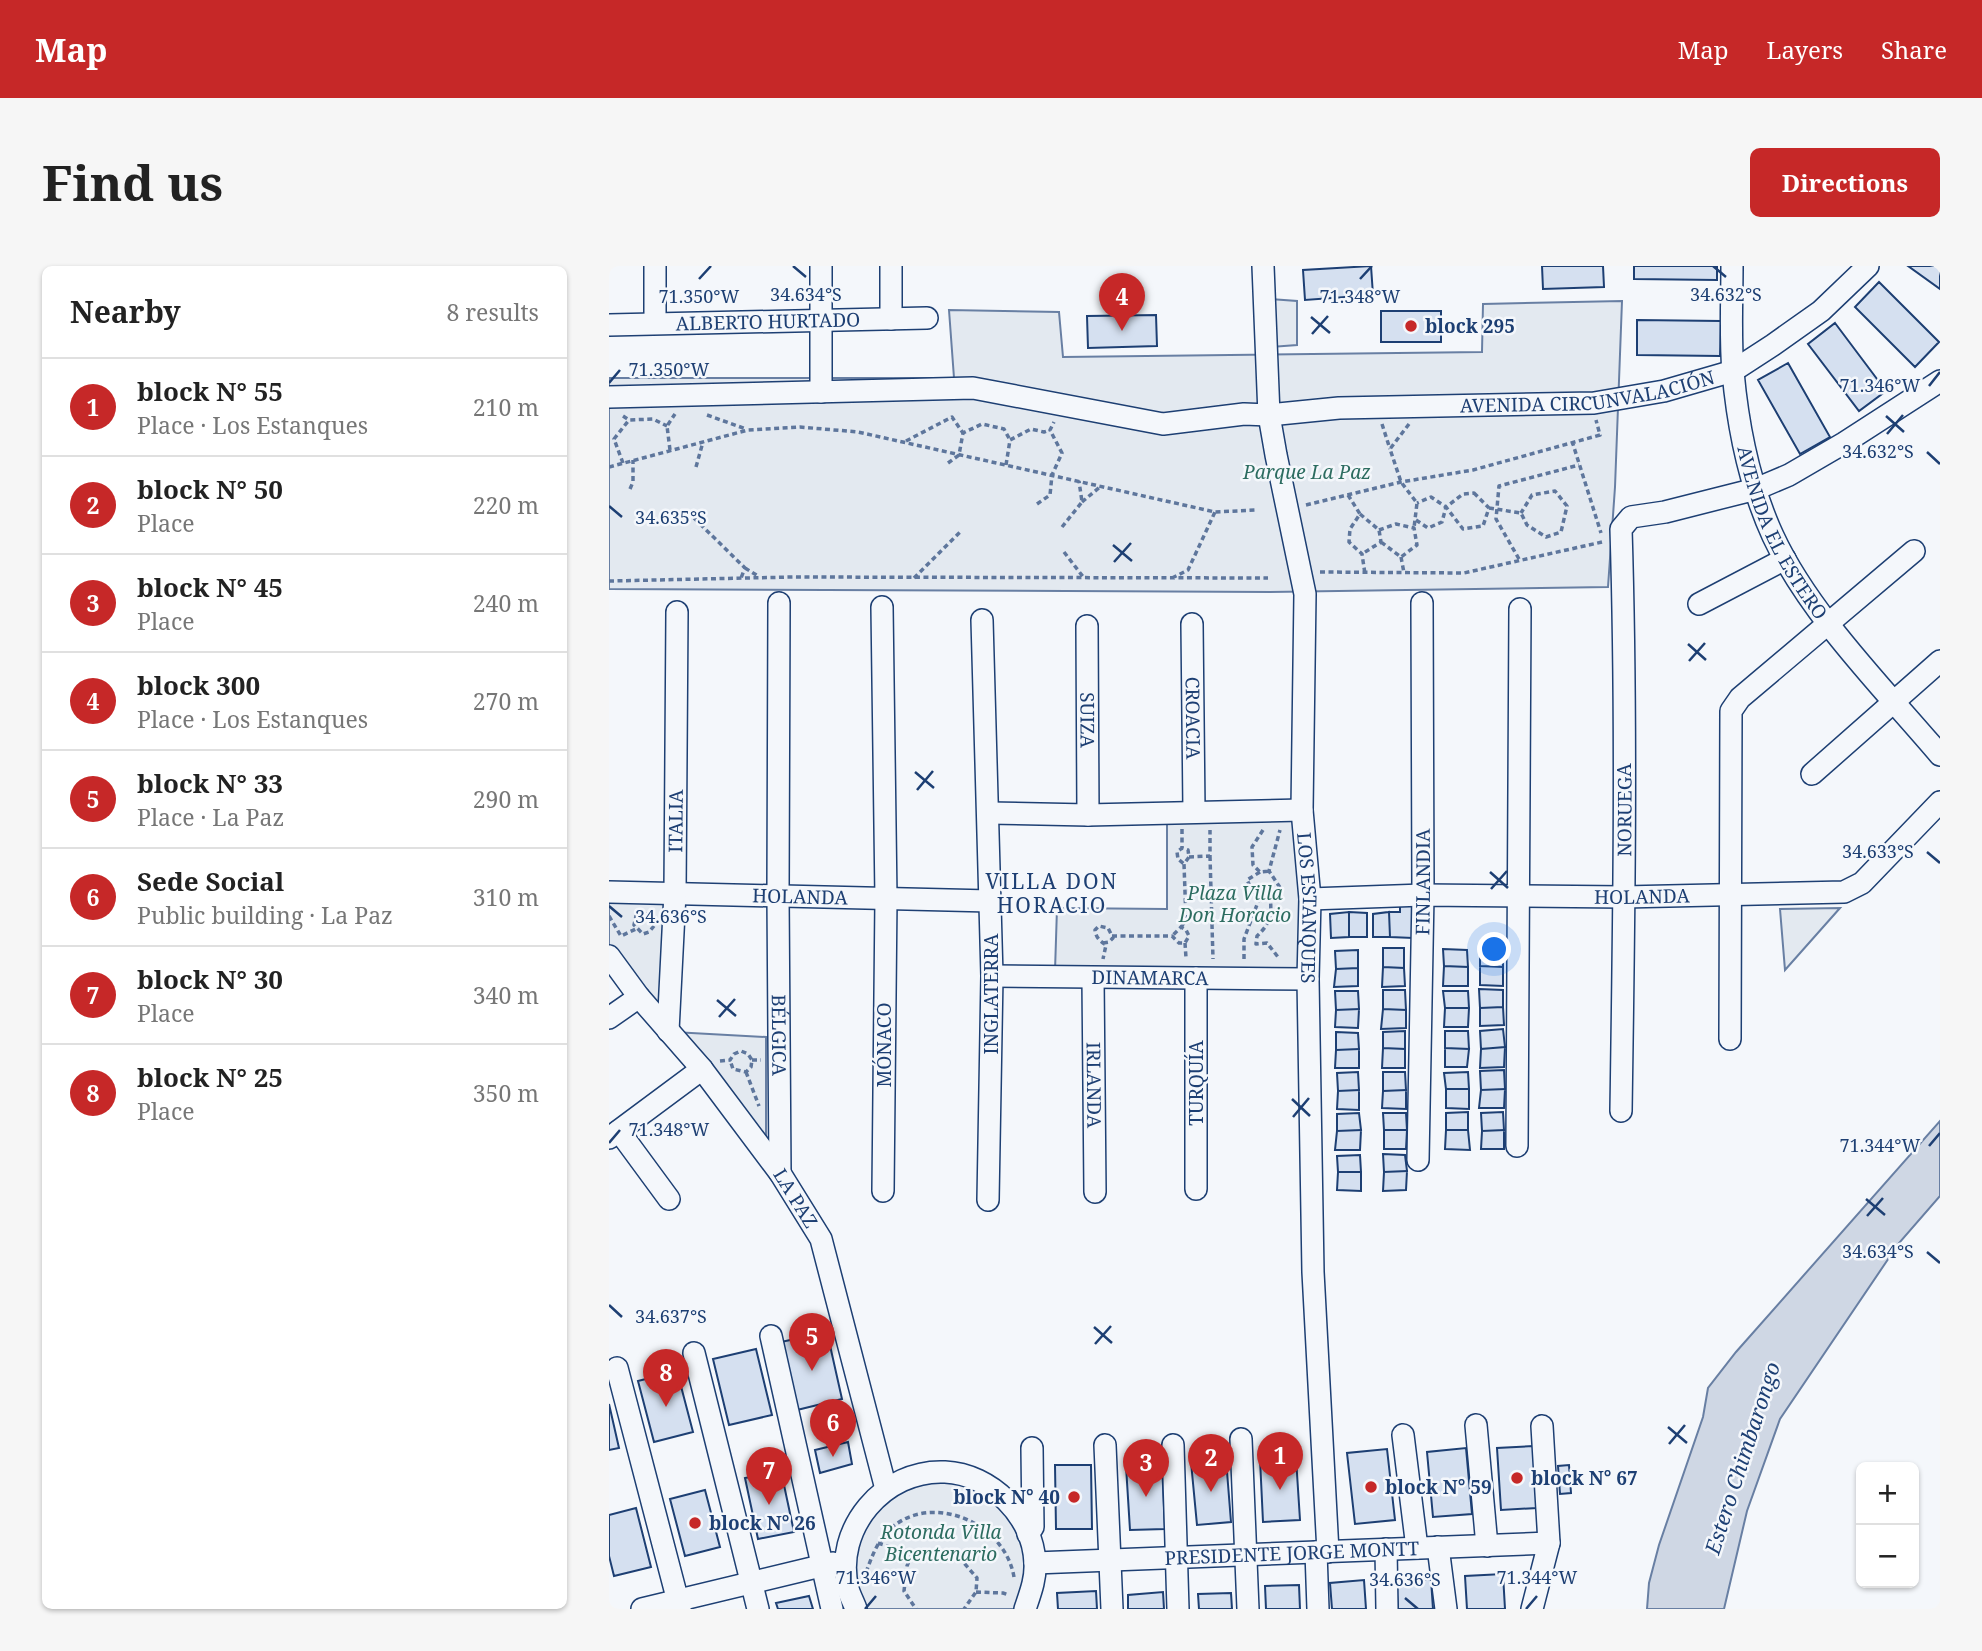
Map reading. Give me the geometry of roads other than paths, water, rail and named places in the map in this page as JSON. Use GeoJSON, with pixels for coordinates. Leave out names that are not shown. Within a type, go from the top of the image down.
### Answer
{"type":"FeatureCollection","features":[{"type":"Feature","properties":{"kind":"street"},"geometry":{"type":"LineString","coordinates":[[655,266],[655,323]]}},
{"type":"Feature","properties":{"kind":"street"},"geometry":{"type":"LineString","coordinates":[[821,266],[821,393]]}},
{"type":"Feature","properties":{"kind":"street"},"geometry":{"type":"LineString","coordinates":[[891,266],[891,319]]}},
{"type":"Feature","properties":{"kind":"street","name":"LOS ESTANQUES"},"geometry":{"type":"LineString","coordinates":[[1263,266],[1269,415],[1305,594],[1302,810],[1310,899],[1308,979],[1313,1272],[1322,1552],[1318,1609]]}},
{"type":"Feature","properties":{"kind":"street","name":"AVENIDA EL ESTERO"},"geometry":{"type":"LineString","coordinates":[[1732,266],[1733,371],[1742,434],[1756,489],[1773,536],[1785,559],[1829,624],[1940,755]]}},
{"type":"Feature","properties":{"kind":"street","name":"AVENIDA CIRCUNVALACIÓN"},"geometry":{"type":"LineString","coordinates":[[614,406],[821,393],[973,388],[1163,424],[1244,414],[1269,415],[1339,408],[1594,403],[1651,393],[1733,371],[1821,311],[1868,266]]}},
{"type":"Feature","properties":{"kind":"street","name":"ALBERTO HURTADO"},"geometry":{"type":"LineString","coordinates":[[609,325],[927,318]]}},
{"type":"Feature","properties":{"kind":"street"},"geometry":{"type":"LineString","coordinates":[[1756,489],[1789,475],[1845,443],[1940,381]]}},
{"type":"Feature","properties":{"kind":"street","name":"NORUEGA"},"geometry":{"type":"LineString","coordinates":[[1621,1111],[1624,635],[1621,528],[1631,517],[1665,512],[1756,489]]}},
{"type":"Feature","properties":{"kind":"street"},"geometry":{"type":"LineString","coordinates":[[1730,1039],[1731,711],[1741,698],[1913,551]]}},
{"type":"Feature","properties":{"kind":"street"},"geometry":{"type":"LineString","coordinates":[[1699,604],[1785,559]]}},
{"type":"Feature","properties":{"kind":"street","name":"BÉLGICA"},"geometry":{"type":"LineString","coordinates":[[779,603],[780,1173]]}},
{"type":"Feature","properties":{"kind":"street","name":"FINLANDIA"},"geometry":{"type":"LineString","coordinates":[[1418,1160],[1423,895],[1422,603]]}},
{"type":"Feature","properties":{"kind":"street","name":"MÓNACO"},"geometry":{"type":"LineString","coordinates":[[882,607],[885,898],[883,1191]]}},
{"type":"Feature","properties":{"kind":"street"},"geometry":{"type":"LineString","coordinates":[[1517,1146],[1520,608]]}},
{"type":"Feature","properties":{"kind":"street","name":"ITALIA"},"geometry":{"type":"LineString","coordinates":[[668,1031],[675,893],[677,612]]}},
{"type":"Feature","properties":{"kind":"street","name":"INGLATERRA"},"geometry":{"type":"LineString","coordinates":[[982,620],[992,976],[988,1200]]}},
{"type":"Feature","properties":{"kind":"street","name":"CROACIA"},"geometry":{"type":"LineString","coordinates":[[1187,819],[1192,624]]}},
{"type":"Feature","properties":{"kind":"street","name":"SUIZA"},"geometry":{"type":"LineString","coordinates":[[1087,626],[1088,814]]}},
{"type":"Feature","properties":{"kind":"street"},"geometry":{"type":"LineString","coordinates":[[1812,774],[1940,661]]}},
{"type":"Feature","properties":{"kind":"street","name":"HOLANDA"},"geometry":{"type":"LineString","coordinates":[[1310,899],[1423,895],[1624,897],[1843,892],[1862,883],[1940,802]]}},
{"type":"Feature","properties":{"kind":"street"},"geometry":{"type":"LineString","coordinates":[[989,813],[1187,819],[1302,810]]}},
{"type":"Feature","properties":{"kind":"street","name":"HOLANDA"},"geometry":{"type":"LineString","coordinates":[[609,891],[990,901]]}},
{"type":"Feature","properties":{"kind":"street","name":"LA PAZ"},"geometry":{"type":"LineString","coordinates":[[609,956],[668,1031],[706,1066],[780,1173],[821,1239],[886,1489]]}},
{"type":"Feature","properties":{"kind":"street","name":"DINAMARCA"},"geometry":{"type":"LineString","coordinates":[[992,976],[1098,969],[1191,969],[1308,979]]}},
{"type":"Feature","properties":{"kind":"street","name":"IRLANDA"},"geometry":{"type":"LineString","coordinates":[[1095,1192],[1098,969]]}},
{"type":"Feature","properties":{"kind":"street","name":"TURQUÍA"},"geometry":{"type":"LineString","coordinates":[[1191,969],[1196,1189]]}},
{"type":"Feature","properties":{"kind":"street"},"geometry":{"type":"LineString","coordinates":[[609,1018],[639,997]]}},
{"type":"Feature","properties":{"kind":"street"},"geometry":{"type":"LineString","coordinates":[[669,1199],[614,1134],[706,1066]]}},
{"type":"Feature","properties":{"kind":"street"},"geometry":{"type":"LineString","coordinates":[[771,1336],[832,1609]]}},
{"type":"Feature","properties":{"kind":"street"},"geometry":{"type":"LineString","coordinates":[[694,1353],[758,1609]]}},
{"type":"Feature","properties":{"kind":"street"},"geometry":{"type":"LineString","coordinates":[[617,1368],[679,1605]]}},
{"type":"Feature","properties":{"kind":"street"},"geometry":{"type":"LineString","coordinates":[[1476,1425],[1487,1546]]}},
{"type":"Feature","properties":{"kind":"street"},"geometry":{"type":"LineString","coordinates":[[1532,1609],[1549,1543],[1542,1426]]}},
{"type":"Feature","properties":{"kind":"street"},"geometry":{"type":"LineString","coordinates":[[1403,1435],[1428,1548],[1446,1609]]}},
{"type":"Feature","properties":{"kind":"street"},"geometry":{"type":"LineString","coordinates":[[1241,1439],[1248,1609]]}},
{"type":"Feature","properties":{"kind":"street"},"geometry":{"type":"LineString","coordinates":[[1105,1444],[1112,1609]]}},
{"type":"Feature","properties":{"kind":"street"},"geometry":{"type":"LineString","coordinates":[[1173,1445],[1178,1609]]}},
{"type":"Feature","properties":{"kind":"street"},"geometry":{"type":"LineString","coordinates":[[1028,1534],[1033,1527],[1032,1448]]}},
{"type":"Feature","properties":{"kind":"street"},"geometry":{"type":"LineString","coordinates":[[856,1609],[848,1589],[846,1560],[849,1540],[857,1520],[870,1503],[886,1489],[914,1476],[946,1472],[977,1479],[1003,1496],[1023,1521],[1035,1563],[1034,1584],[1025,1609]]}},
{"type":"Feature","properties":{"kind":"street","name":"PRESIDENTE JORGE MONTT"},"geometry":{"type":"LineString","coordinates":[[1035,1563],[1549,1543]]}},
{"type":"Feature","properties":{"kind":"street"},"geometry":{"type":"LineString","coordinates":[[1386,1549],[1387,1609]]}},
{"type":"Feature","properties":{"kind":"street"},"geometry":{"type":"LineString","coordinates":[[642,1609],[679,1605],[751,1583],[846,1560]]}},
{"type":"Feature","properties":{"kind":"water","name":"Estero Chimbarongo"},"geometry":{"type":"Polygon","coordinates":[[[1940,1121],[1940,1196],[1899,1243],[1780,1419],[1747,1511],[1724,1609],[1647,1609],[1649,1583],[1659,1545],[1703,1417],[1708,1388],[1736,1352],[1940,1121]]]}},
{"type":"Feature","properties":{"kind":"place","name":"block 295"},"geometry":{"type":"Point","coordinates":[1411,326]}},
{"type":"Feature","properties":{"kind":"place","name":"block 300"},"geometry":{"type":"Point","coordinates":[1122,331]}},
{"type":"Feature","properties":{"kind":"place","name":"block N° 33"},"geometry":{"type":"Point","coordinates":[812,1371]}},
{"type":"Feature","properties":{"kind":"place","name":"block N° 25"},"geometry":{"type":"Point","coordinates":[666,1407]}},
{"type":"Feature","properties":{"kind":"place","name":"Sede Social"},"geometry":{"type":"Point","coordinates":[833,1457]}},
{"type":"Feature","properties":{"kind":"place","name":"block N° 67"},"geometry":{"type":"Point","coordinates":[1517,1478]}},
{"type":"Feature","properties":{"kind":"place","name":"block N° 59"},"geometry":{"type":"Point","coordinates":[1371,1487]}},
{"type":"Feature","properties":{"kind":"place","name":"block N° 55"},"geometry":{"type":"Point","coordinates":[1280,1490]}},
{"type":"Feature","properties":{"kind":"place","name":"block N° 50"},"geometry":{"type":"Point","coordinates":[1211,1492]}},
{"type":"Feature","properties":{"kind":"place","name":"block N° 40"},"geometry":{"type":"Point","coordinates":[1074,1497]}},
{"type":"Feature","properties":{"kind":"place","name":"block N° 45"},"geometry":{"type":"Point","coordinates":[1146,1497]}},
{"type":"Feature","properties":{"kind":"place","name":"block N° 30"},"geometry":{"type":"Point","coordinates":[769,1505]}},
{"type":"Feature","properties":{"kind":"place","name":"block N° 26"},"geometry":{"type":"Point","coordinates":[695,1523]}},
{"type":"Feature","properties":{"kind":"district","name":"VILLA DON HORACIO"},"geometry":{"type":"Point","coordinates":[1052,893]}},
{"type":"Feature","properties":{"kind":"park label","name":"Parque La Paz"},"geometry":{"type":"Point","coordinates":[1307,472]}},
{"type":"Feature","properties":{"kind":"park label","name":"Plaza Villa Don Horacio"},"geometry":{"type":"Point","coordinates":[1235,904]}},
{"type":"Feature","properties":{"kind":"park label","name":"Rotonda Villa Bicentenario"},"geometry":{"type":"Point","coordinates":[941,1543]}}]}
